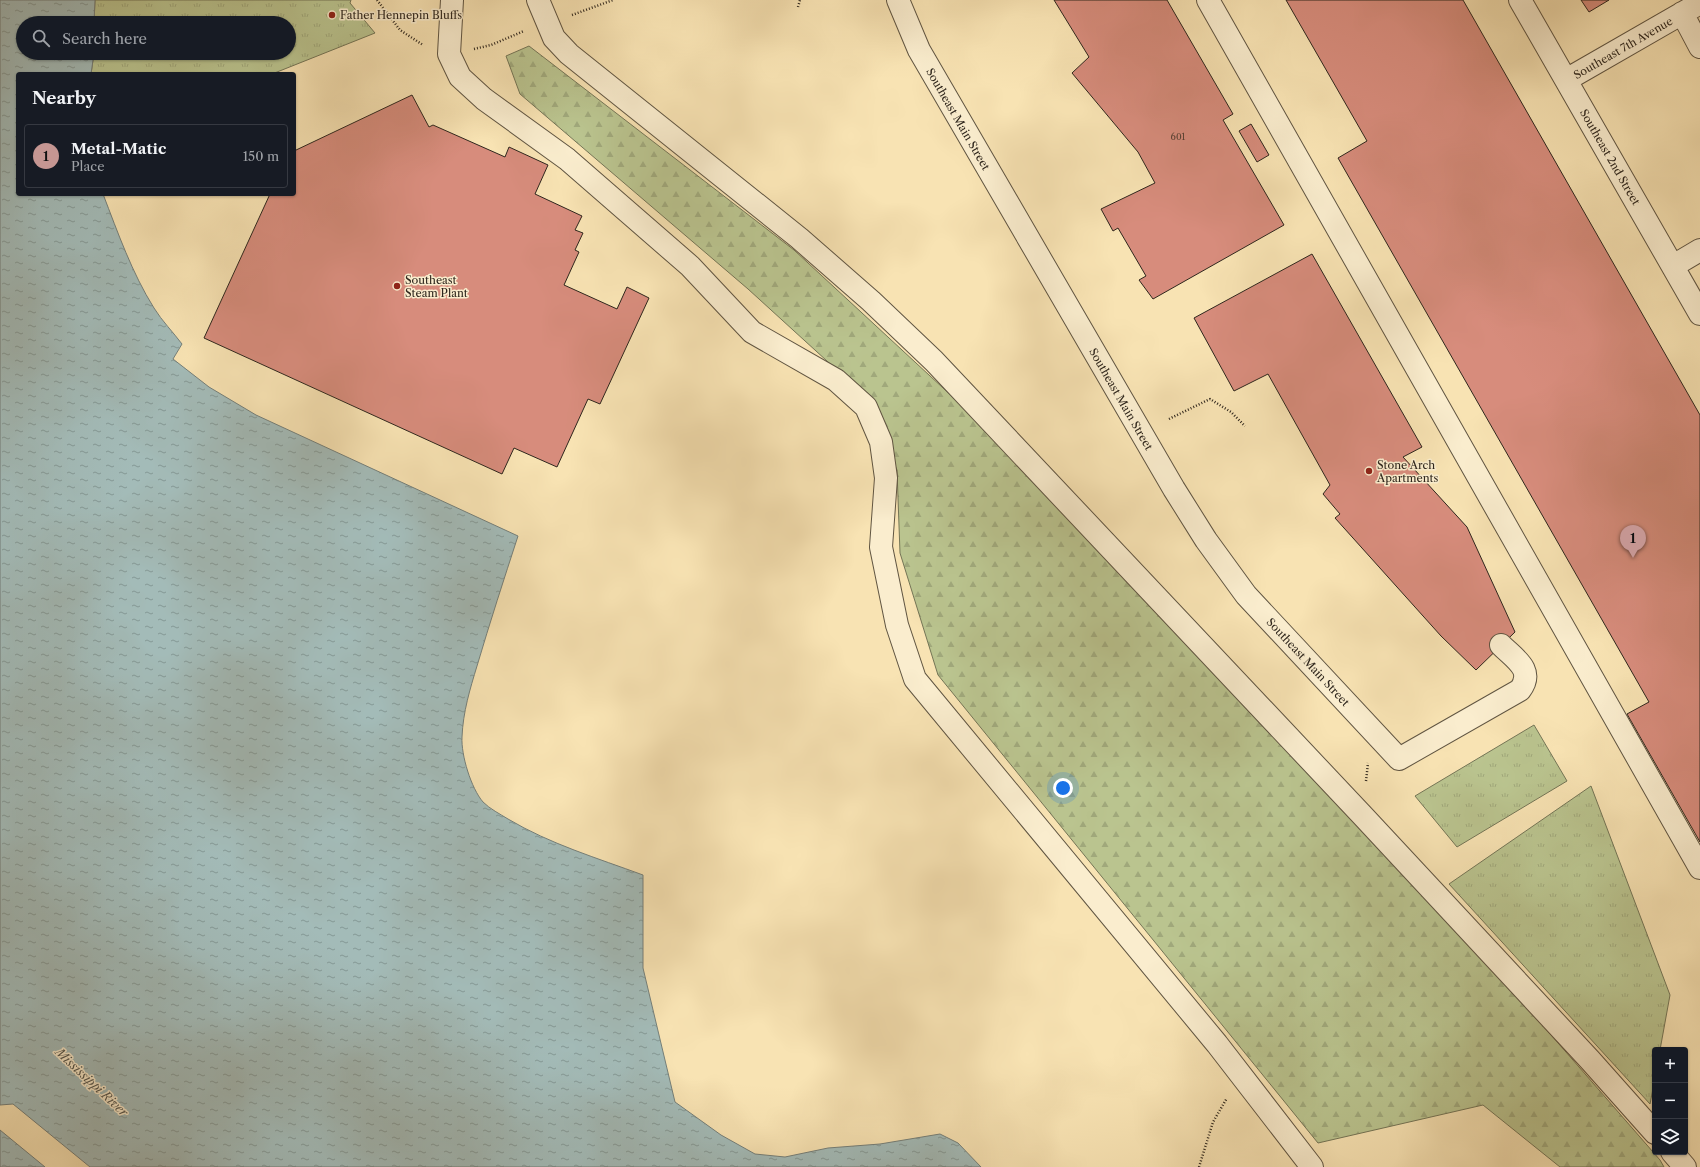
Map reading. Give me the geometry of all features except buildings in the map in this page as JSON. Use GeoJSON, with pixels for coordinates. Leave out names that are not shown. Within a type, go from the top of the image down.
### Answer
{"type":"FeatureCollection","features":[{"type":"Feature","properties":{"kind":"street"},"geometry":{"type":"LineString","coordinates":[[452,0],[449,54],[460,77],[484,99],[578,169],[690,266],[752,332],[836,380],[866,407],[880,442],[886,478],[882,547],[883,554],[897,625],[915,679],[1207,1032],[1312,1167]]}},
{"type":"Feature","properties":{"kind":"street"},"geometry":{"type":"LineString","coordinates":[[538,0],[554,38],[569,54],[799,238],[871,301],[934,361],[1364,816],[1585,1054],[1652,1130]]}},
{"type":"Feature","properties":{"kind":"street","name":"Southeast Main Street"},"geometry":{"type":"LineString","coordinates":[[898,0],[919,50],[930,71],[1174,489],[1206,540],[1246,595],[1399,759],[1520,690],[1526,683],[1526,674],[1522,666],[1501,645]]}},
{"type":"Feature","properties":{"kind":"street"},"geometry":{"type":"LineString","coordinates":[[1208,0],[1700,868]]}},
{"type":"Feature","properties":{"kind":"street","name":"Southeast 2nd Street"},"geometry":{"type":"LineString","coordinates":[[1520,0],[1700,314]]}},
{"type":"Feature","properties":{"kind":"street"},"geometry":{"type":"LineString","coordinates":[[1691,8],[1700,47]]}},
{"type":"Feature","properties":{"kind":"street","name":"Southeast 7th Avenue"},"geometry":{"type":"LineString","coordinates":[[1566,80],[1691,8]]}},
{"type":"Feature","properties":{"kind":"street"},"geometry":{"type":"LineString","coordinates":[[1672,266],[1700,250]]}},
{"type":"Feature","properties":{"kind":"street"},"geometry":{"type":"LineString","coordinates":[[1675,1155],[1685,1167]]}},
{"type":"Feature","properties":{"kind":"path"},"geometry":{"type":"LineString","coordinates":[[377,0],[400,30],[419,43],[449,54]]}},
{"type":"Feature","properties":{"kind":"path"},"geometry":{"type":"LineString","coordinates":[[798,7],[800,0]]}},
{"type":"Feature","properties":{"kind":"path"},"geometry":{"type":"LineString","coordinates":[[1169,419],[1210,399],[1231,412],[1245,426]]}},
{"type":"Feature","properties":{"kind":"path"},"geometry":{"type":"LineString","coordinates":[[1364,816],[1370,728]]}},
{"type":"Feature","properties":{"kind":"path"},"geometry":{"type":"LineString","coordinates":[[1199,1167],[1213,1122],[1240,1075]]}},
{"type":"Feature","properties":{"kind":"green space"},"geometry":{"type":"Polygon","coordinates":[[[95,0],[351,0],[350,3],[375,33],[277,72],[91,72],[93,60],[296,60],[296,16],[94,16],[95,0]]]}},
{"type":"Feature","properties":{"kind":"green space"},"geometry":{"type":"Polygon","coordinates":[[[529,46],[794,250],[956,400],[1478,951],[1652,1151],[1652,1155],[1656,1155],[1660,1160],[1664,1167],[1560,1167],[1483,1105],[1318,1143],[938,675],[900,553],[897,470],[861,392],[748,289],[520,94],[506,56],[529,46]]]}},
{"type":"Feature","properties":{"kind":"green space"},"geometry":{"type":"Polygon","coordinates":[[[1534,725],[1567,781],[1457,847],[1415,796],[1534,725]]]}},
{"type":"Feature","properties":{"kind":"green space"},"geometry":{"type":"Polygon","coordinates":[[[1591,786],[1670,995],[1661,1047],[1652,1047],[1652,1094],[1650,1104],[1449,884],[1591,786]]]}},
{"type":"Feature","properties":{"kind":"water","name":"Mississippi River"},"geometry":{"type":"Polygon","coordinates":[[[0,0],[95,0],[94,16],[16,16],[16,60],[93,60],[91,72],[16,72],[16,196],[104,196],[126,252],[146,295],[157,313],[182,344],[173,359],[209,387],[256,415],[518,536],[467,701],[462,737],[465,762],[471,780],[479,796],[483,802],[495,811],[540,836],[643,875],[643,968],[675,1102],[721,1135],[755,1154],[785,1157],[828,1148],[880,1144],[940,1134],[958,1143],[981,1167],[90,1167],[13,1104],[0,1105],[0,0]]]}},
{"type":"Feature","properties":{"kind":"water"},"geometry":{"type":"Polygon","coordinates":[[[0,1130],[45,1167],[0,1167],[0,1130]]]}},
{"type":"Feature","properties":{"kind":"place","name":"Father Hennepin Bluffs"},"geometry":{"type":"Point","coordinates":[332,15]}},
{"type":"Feature","properties":{"kind":"place","name":"Southeast Steam Plant"},"geometry":{"type":"Point","coordinates":[397,286]}},
{"type":"Feature","properties":{"kind":"place","name":"Stone Arch Apartments"},"geometry":{"type":"Point","coordinates":[1369,471]}},
{"type":"Feature","properties":{"kind":"place","name":"Metal-Matic"},"geometry":{"type":"Point","coordinates":[1633,558]}}]}
